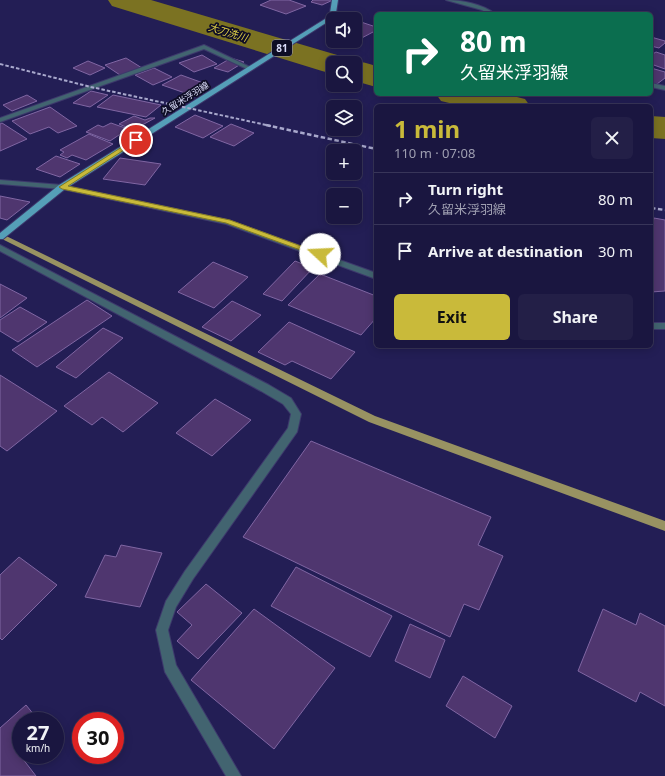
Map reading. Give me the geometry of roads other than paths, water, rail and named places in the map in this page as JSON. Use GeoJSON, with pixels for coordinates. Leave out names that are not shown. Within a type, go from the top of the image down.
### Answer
{"type":"FeatureCollection","features":[{"type":"Feature","properties":{"kind":"main road","name":"久留米浮羽線"},"geometry":{"type":"LineString","coordinates":[[0,237],[62,187],[251,67],[312,31],[327,20],[333,13],[335,0]]}},
{"type":"Feature","properties":{"kind":"street"},"geometry":{"type":"LineString","coordinates":[[449,0],[484,9],[489,12]]}},
{"type":"Feature","properties":{"kind":"street"},"geometry":{"type":"LineString","coordinates":[[0,120],[204,47],[251,67]]}},
{"type":"Feature","properties":{"kind":"street"},"geometry":{"type":"LineString","coordinates":[[653,85],[665,88]]}},
{"type":"Feature","properties":{"kind":"street"},"geometry":{"type":"LineString","coordinates":[[0,182],[62,187],[228,222],[374,275]]}},
{"type":"Feature","properties":{"kind":"street"},"geometry":{"type":"LineString","coordinates":[[0,248],[266,388],[287,401],[296,414],[293,429],[177,593],[170,605],[162,630],[170,667],[234,776]]}},
{"type":"Feature","properties":{"kind":"street"},"geometry":{"type":"LineString","coordinates":[[653,326],[665,326]]}},
{"type":"Feature","properties":{"kind":"waterway","name":"大刀洗川"},"geometry":{"type":"LineString","coordinates":[[122,0],[326,62]]}},
{"type":"Feature","properties":{"kind":"waterway","name":"大刀洗川"},"geometry":{"type":"LineString","coordinates":[[362,72],[374,76]]}},
{"type":"Feature","properties":{"kind":"waterway","name":"大刀洗川"},"geometry":{"type":"LineString","coordinates":[[463,96],[503,104]]}},
{"type":"Feature","properties":{"kind":"waterway","name":"大刀洗川"},"geometry":{"type":"LineString","coordinates":[[653,127],[665,128]]}},
{"type":"Feature","properties":{"kind":"waterway"},"geometry":{"type":"LineString","coordinates":[[0,235],[372,419],[665,526]]}},
{"type":"Feature","properties":{"kind":"railway"},"geometry":{"type":"LineString","coordinates":[[0,64],[91,87],[271,126]]}},
{"type":"Feature","properties":{"kind":"railway"},"geometry":{"type":"LineString","coordinates":[[266,125],[374,149]]}},
{"type":"Feature","properties":{"kind":"railway"},"geometry":{"type":"LineString","coordinates":[[653,208],[665,210]]}}]}
